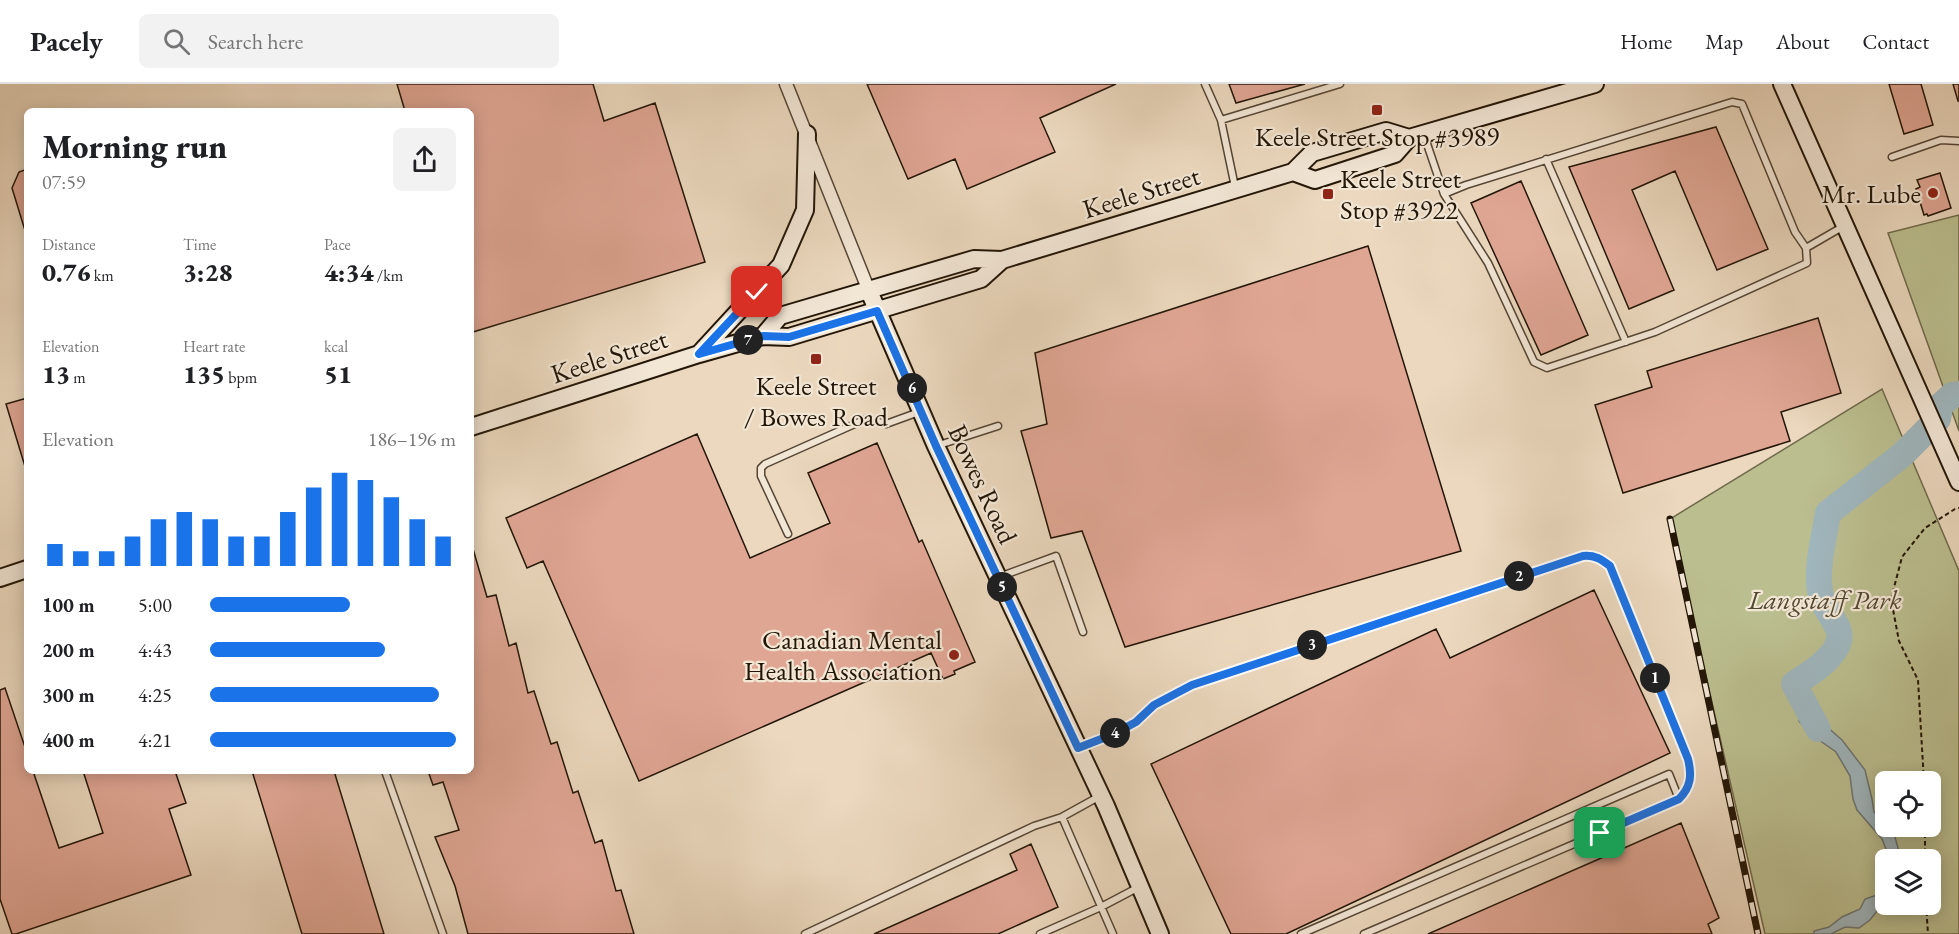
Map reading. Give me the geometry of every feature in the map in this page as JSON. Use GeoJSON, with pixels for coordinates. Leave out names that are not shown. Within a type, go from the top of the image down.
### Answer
{"type":"FeatureCollection","features":[{"type":"Feature","properties":{"kind":"main road","name":"Keele Street"},"geometry":{"type":"LineString","coordinates":[[1293,172],[1315,180],[1395,154],[1416,136],[1595,84]]}},
{"type":"Feature","properties":{"kind":"main road"},"geometry":{"type":"LineString","coordinates":[[1782,84],[1959,482]]}},
{"type":"Feature","properties":{"kind":"main road","name":"Keele Street"},"geometry":{"type":"LineString","coordinates":[[763,336],[780,316],[974,259],[1002,260],[1236,190],[1293,172],[1312,153],[1386,131],[1416,136]]}},
{"type":"Feature","properties":{"kind":"main road"},"geometry":{"type":"LineString","coordinates":[[699,354],[781,265],[805,210],[807,134]]}},
{"type":"Feature","properties":{"kind":"main road","name":"Keele Street"},"geometry":{"type":"LineString","coordinates":[[474,426],[699,354],[763,336],[789,337],[981,279],[1002,260]]}},
{"type":"Feature","properties":{"kind":"main road","name":"Bowes Road"},"geometry":{"type":"LineString","coordinates":[[869,291],[936,446],[1101,796],[1160,934]]}},
{"type":"Feature","properties":{"kind":"main road"},"geometry":{"type":"LineString","coordinates":[[0,578],[24,570]]}},
{"type":"Feature","properties":{"kind":"street","name":"Bowes Road"},"geometry":{"type":"LineString","coordinates":[[786,84],[869,291]]}},
{"type":"Feature","properties":{"kind":"lane"},"geometry":{"type":"LineString","coordinates":[[1205,84],[1221,120],[1236,190]]}},
{"type":"Feature","properties":{"kind":"lane"},"geometry":{"type":"LineString","coordinates":[[1221,120],[1340,84]]}},
{"type":"Feature","properties":{"kind":"lane"},"geometry":{"type":"LineString","coordinates":[[1416,136],[1444,194],[1488,263],[1534,362],[1547,368],[1654,332],[1807,263],[1806,248],[1795,232],[1742,104],[1732,102],[1466,184],[1444,194]]}},
{"type":"Feature","properties":{"kind":"lane"},"geometry":{"type":"LineString","coordinates":[[1892,157],[1941,140],[1959,141]]}},
{"type":"Feature","properties":{"kind":"lane"},"geometry":{"type":"LineString","coordinates":[[1546,159],[1626,342]]}},
{"type":"Feature","properties":{"kind":"lane"},"geometry":{"type":"LineString","coordinates":[[1806,248],[1845,226]]}},
{"type":"Feature","properties":{"kind":"lane"},"geometry":{"type":"LineString","coordinates":[[788,534],[761,476],[761,468],[765,464],[866,419],[886,424],[922,410]]}},
{"type":"Feature","properties":{"kind":"lane"},"geometry":{"type":"LineString","coordinates":[[936,446],[998,426]]}},
{"type":"Feature","properties":{"kind":"lane"},"geometry":{"type":"LineString","coordinates":[[1078,748],[1114,734],[1136,722],[1154,705],[1192,685],[1583,556],[1591,555],[1600,558],[1610,566],[1688,759],[1691,772],[1686,793],[1679,799],[1364,934]]}},
{"type":"Feature","properties":{"kind":"lane"},"geometry":{"type":"LineString","coordinates":[[998,578],[1056,556],[1083,632]]}},
{"type":"Feature","properties":{"kind":"lane"},"geometry":{"type":"LineString","coordinates":[[386,774],[443,934]]}},
{"type":"Feature","properties":{"kind":"lane"},"geometry":{"type":"LineString","coordinates":[[1301,934],[1669,774],[1679,799]]}},
{"type":"Feature","properties":{"kind":"lane"},"geometry":{"type":"LineString","coordinates":[[805,934],[1034,826],[1062,817],[1101,796]]}},
{"type":"Feature","properties":{"kind":"lane"},"geometry":{"type":"LineString","coordinates":[[1062,817],[1113,934]]}},
{"type":"Feature","properties":{"kind":"lane"},"geometry":{"type":"LineString","coordinates":[[1040,934],[1101,907],[1140,886]]}},
{"type":"Feature","properties":{"kind":"path"},"geometry":{"type":"LineString","coordinates":[[1923,771],[1918,680],[1899,641],[1891,598],[1902,557],[1925,528],[1955,508],[1959,508]]}},
{"type":"Feature","properties":{"kind":"path"},"geometry":{"type":"LineString","coordinates":[[1927,915],[1928,934]]}},
{"type":"Feature","properties":{"kind":"green space"},"geometry":{"type":"Polygon","coordinates":[[[1959,215],[1959,431],[1888,233],[1959,215]]]}},
{"type":"Feature","properties":{"kind":"green space","name":"Langstaff Park"},"geometry":{"type":"Polygon","coordinates":[[[1882,389],[1959,571],[1959,934],[1765,934],[1670,519],[1882,389]]]}},
{"type":"Feature","properties":{"kind":"water"},"geometry":{"type":"Polygon","coordinates":[[[1802,700],[1842,740],[1865,770],[1875,813],[1875,831],[1857,810],[1850,776],[1836,752],[1809,733],[1799,721],[1802,700]]]}},
{"type":"Feature","properties":{"kind":"water"},"geometry":{"type":"Polygon","coordinates":[[[1880,837],[1895,837],[1898,849],[1886,849],[1880,837]]]}},
{"type":"Feature","properties":{"kind":"water"},"geometry":{"type":"Polygon","coordinates":[[[1875,896],[1875,914],[1859,928],[1845,927],[1831,934],[1814,934],[1814,931],[1829,927],[1842,917],[1860,909],[1865,899],[1875,896]]]}},
{"type":"Feature","properties":{"kind":"building"},"geometry":{"type":"Polygon","coordinates":[[[397,84],[593,84],[604,121],[655,103],[705,262],[474,332],[474,108],[404,108],[397,84]]]}},
{"type":"Feature","properties":{"kind":"building"},"geometry":{"type":"Polygon","coordinates":[[[867,84],[1116,84],[1040,118],[1055,152],[967,189],[955,159],[908,179],[867,84]]]}},
{"type":"Feature","properties":{"kind":"building"},"geometry":{"type":"Polygon","coordinates":[[[1229,84],[1305,84],[1236,103],[1229,84]]]}},
{"type":"Feature","properties":{"kind":"building"},"geometry":{"type":"Polygon","coordinates":[[[1889,84],[1921,84],[1933,125],[1904,134],[1889,84]]]}},
{"type":"Feature","properties":{"kind":"building"},"geometry":{"type":"Polygon","coordinates":[[[1953,84],[1959,84],[1959,101],[1958,101],[1953,84]]]}},
{"type":"Feature","properties":{"kind":"building"},"geometry":{"type":"Polygon","coordinates":[[[1716,127],[1768,249],[1717,270],[1675,171],[1632,190],[1674,290],[1629,309],[1569,167],[1716,127]]]}},
{"type":"Feature","properties":{"kind":"building"},"geometry":{"type":"Polygon","coordinates":[[[24,170],[24,227],[12,188],[19,172],[24,170]]]}},
{"type":"Feature","properties":{"kind":"building"},"geometry":{"type":"Polygon","coordinates":[[[1940,173],[1951,208],[1928,216],[1924,215],[1916,189],[1920,187],[1917,180],[1940,173]]]}},
{"type":"Feature","properties":{"kind":"building"},"geometry":{"type":"Polygon","coordinates":[[[1521,181],[1588,335],[1541,355],[1471,203],[1521,181]]]}},
{"type":"Feature","properties":{"kind":"building"},"geometry":{"type":"Polygon","coordinates":[[[1368,246],[1461,551],[1125,647],[1082,531],[1051,538],[1021,431],[1047,424],[1035,353],[1368,246]]]}},
{"type":"Feature","properties":{"kind":"building"},"geometry":{"type":"Polygon","coordinates":[[[1818,318],[1841,393],[1781,412],[1790,441],[1623,493],[1595,405],[1652,387],[1647,371],[1818,318]]]}},
{"type":"Feature","properties":{"kind":"building"},"geometry":{"type":"Polygon","coordinates":[[[24,399],[24,463],[6,404],[24,399]]]}},
{"type":"Feature","properties":{"kind":"building"},"geometry":{"type":"Polygon","coordinates":[[[697,434],[750,558],[830,523],[808,473],[877,443],[919,542],[922,540],[975,662],[954,671],[955,674],[943,679],[931,653],[639,781],[543,561],[527,568],[506,518],[697,434]]]}},
{"type":"Feature","properties":{"kind":"building"},"geometry":{"type":"Polygon","coordinates":[[[474,552],[487,597],[496,595],[509,646],[516,643],[528,693],[534,691],[551,744],[557,742],[573,793],[578,791],[595,843],[602,840],[616,891],[621,890],[634,934],[468,934],[455,886],[435,837],[459,830],[443,782],[433,785],[429,774],[474,774],[474,552]]]}},
{"type":"Feature","properties":{"kind":"building"},"geometry":{"type":"Polygon","coordinates":[[[1594,590],[1670,753],[1286,934],[1231,934],[1151,764],[1436,629],[1450,658],[1594,590]]]}},
{"type":"Feature","properties":{"kind":"building"},"geometry":{"type":"Polygon","coordinates":[[[5,688],[24,744],[24,774],[34,774],[59,848],[103,833],[84,774],[176,774],[186,803],[169,809],[191,875],[12,934],[0,899],[0,690],[5,688]]]}},
{"type":"Feature","properties":{"kind":"building"},"geometry":{"type":"Polygon","coordinates":[[[253,774],[335,774],[384,934],[302,934],[253,774]]]}},
{"type":"Feature","properties":{"kind":"building"},"geometry":{"type":"Polygon","coordinates":[[[1681,823],[1719,918],[1708,924],[1712,934],[1428,934],[1681,823]]]}},
{"type":"Feature","properties":{"kind":"building"},"geometry":{"type":"Polygon","coordinates":[[[1031,844],[1058,907],[998,934],[874,934],[1017,870],[1010,854],[1031,844]]]}},
{"type":"Feature","properties":{"kind":"waterway"},"geometry":{"type":"LineString","coordinates":[[1818,729],[1794,684],[1832,654],[1839,638],[1838,629],[1821,597],[1819,582],[1821,552],[1828,513],[1902,455],[1938,419],[1940,406],[1952,395],[1959,394]]}},
{"type":"Feature","properties":{"kind":"railway"},"geometry":{"type":"LineString","coordinates":[[1670,519],[1758,934]]}},
{"type":"Feature","properties":{"kind":"place","name":"Keele Street Stop #3989"},"geometry":{"type":"Point","coordinates":[1377,110]}},
{"type":"Feature","properties":{"kind":"place","name":"Mr. Lube"},"geometry":{"type":"Point","coordinates":[1933,193]}},
{"type":"Feature","properties":{"kind":"place","name":"Keele Street Stop #3922"},"geometry":{"type":"Point","coordinates":[1328,194]}},
{"type":"Feature","properties":{"kind":"place","name":"Keele Street / Bowes Road"},"geometry":{"type":"Point","coordinates":[816,359]}},
{"type":"Feature","properties":{"kind":"place","name":"Canadian Mental Health Association"},"geometry":{"type":"Point","coordinates":[954,655]}},
{"type":"Feature","properties":{"kind":"route"},"geometry":{"type":"LineString","coordinates":[[757,292],[699,354],[763,336],[789,337],[877,311],[936,446],[1078,748],[1114,734],[1136,722],[1154,705],[1192,685],[1583,556],[1591,555],[1600,558],[1610,566],[1688,759],[1691,772],[1686,793],[1679,799],[1600,833]]}}]}
